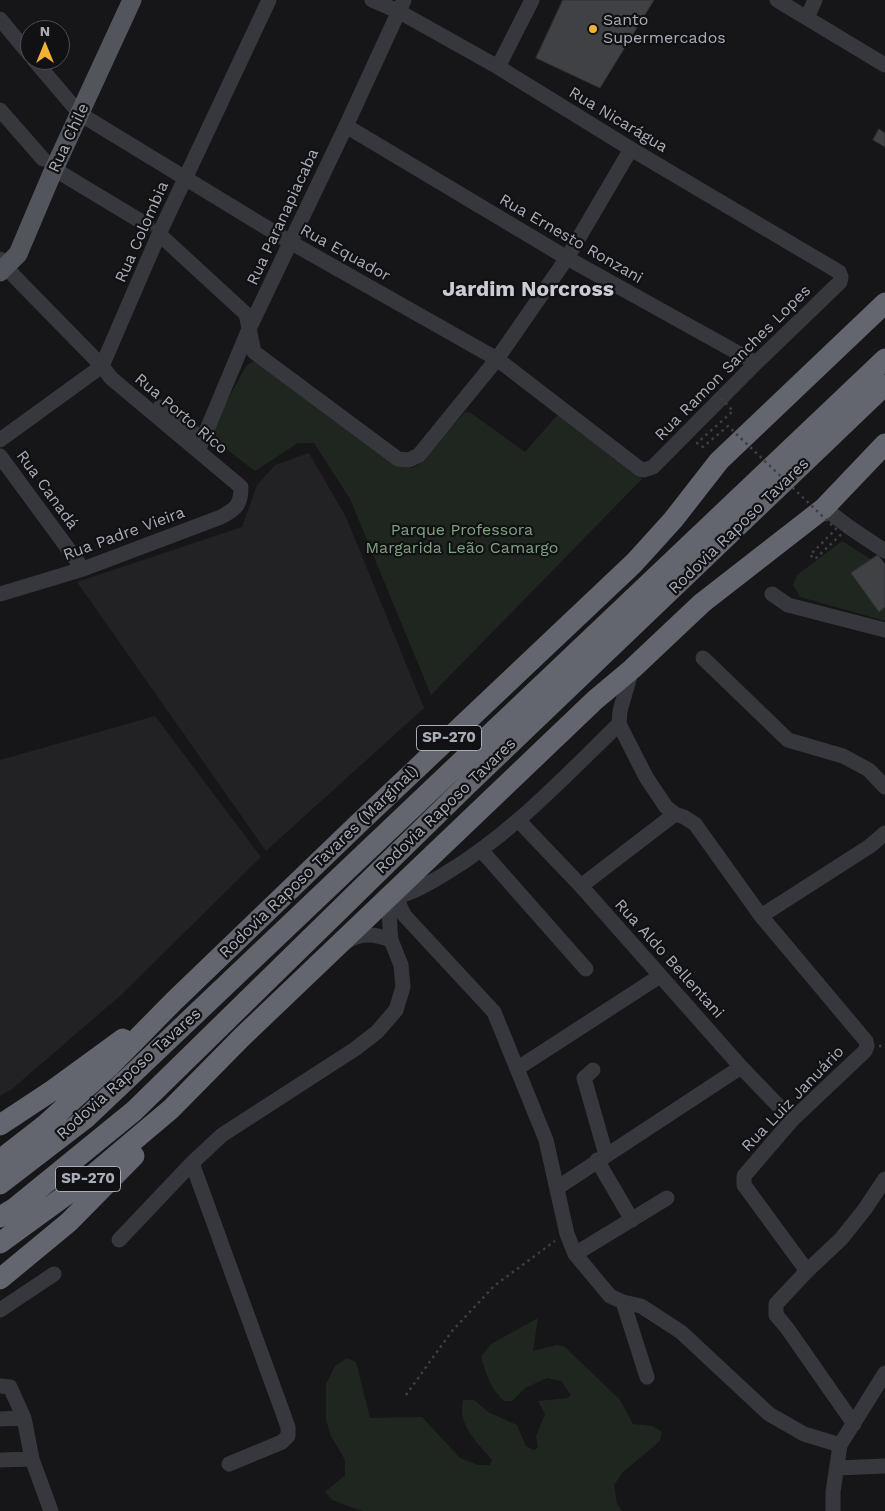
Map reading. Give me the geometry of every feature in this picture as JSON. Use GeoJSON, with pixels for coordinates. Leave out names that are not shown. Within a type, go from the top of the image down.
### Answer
{"type":"FeatureCollection","features":[{"type":"Feature","properties":{"kind":"highway","name":"Rodovia Raposo Tavares (Marginal)"},"geometry":{"type":"LineString","coordinates":[[0,1160],[45,1125],[110,1066],[173,1002],[358,824],[634,563],[672,520],[719,461],[885,303]]}},
{"type":"Feature","properties":{"kind":"highway","name":"Rodovia Raposo Tavares"},"geometry":{"type":"LineString","coordinates":[[0,1184],[86,1118],[885,359]]}},
{"type":"Feature","properties":{"kind":"highway","name":"Rodovia Raposo Tavares"},"geometry":{"type":"LineString","coordinates":[[0,1217],[14,1208],[134,1111],[459,793],[885,386]]}},
{"type":"Feature","properties":{"kind":"highway","name":"SP-270"},"geometry":{"type":"LineString","coordinates":[[0,1243],[88,1179],[171,1110],[242,1037],[395,894],[595,700],[632,669],[702,603],[824,508],[885,444]]}},
{"type":"Feature","properties":{"kind":"highway"},"geometry":{"type":"LineString","coordinates":[[0,1125],[53,1090],[173,1002]]}},
{"type":"Feature","properties":{"kind":"highway"},"geometry":{"type":"LineString","coordinates":[[0,1279],[69,1222],[160,1131],[171,1110]]}},
{"type":"Feature","properties":{"kind":"main road","name":"Rua Chile"},"geometry":{"type":"LineString","coordinates":[[2,266],[18,254],[49,164],[80,114],[132,0]]}},
{"type":"Feature","properties":{"kind":"street","name":"Rua Colombia"},"geometry":{"type":"LineString","coordinates":[[102,366],[159,234],[269,0]]}},
{"type":"Feature","properties":{"kind":"street","name":"Rua Nicarágua"},"geometry":{"type":"LineString","coordinates":[[372,0],[401,6],[631,149],[839,272],[841,277]]}},
{"type":"Feature","properties":{"kind":"street"},"geometry":{"type":"LineString","coordinates":[[498,67],[532,0]]}},
{"type":"Feature","properties":{"kind":"street"},"geometry":{"type":"LineString","coordinates":[[777,0],[885,65]]}},
{"type":"Feature","properties":{"kind":"street"},"geometry":{"type":"LineString","coordinates":[[807,18],[815,0]]}},
{"type":"Feature","properties":{"kind":"street","name":"Rua Paranapiacaba"},"geometry":{"type":"LineString","coordinates":[[200,445],[249,329],[401,6]]}},
{"type":"Feature","properties":{"kind":"street"},"geometry":{"type":"LineString","coordinates":[[0,19],[20,43]]}},
{"type":"Feature","properties":{"kind":"street","name":"Rua Equador"},"geometry":{"type":"LineString","coordinates":[[43,70],[80,114],[290,242],[497,359],[644,470]]}},
{"type":"Feature","properties":{"kind":"street"},"geometry":{"type":"LineString","coordinates":[[0,110],[49,164],[147,225]]}},
{"type":"Feature","properties":{"kind":"street","name":"Rua Ernesto Ronzani"},"geometry":{"type":"LineString","coordinates":[[346,126],[567,258],[756,363]]}},
{"type":"Feature","properties":{"kind":"street"},"geometry":{"type":"LineString","coordinates":[[159,234],[246,314],[254,352],[398,459],[409,460],[419,454],[497,359],[567,258],[631,149]]}},
{"type":"Feature","properties":{"kind":"street","name":"Rua Porto Rico"},"geometry":{"type":"LineString","coordinates":[[2,266],[102,366],[111,378],[200,445],[241,487]]}},
{"type":"Feature","properties":{"kind":"street","name":"Rua Ramon Sanches Lopes"},"geometry":{"type":"LineString","coordinates":[[644,470],[653,467],[840,282],[841,277]]}},
{"type":"Feature","properties":{"kind":"street"},"geometry":{"type":"LineString","coordinates":[[0,440],[102,366]]}},
{"type":"Feature","properties":{"kind":"street","name":"Rua Canadá"},"geometry":{"type":"LineString","coordinates":[[0,456],[83,569]]}},
{"type":"Feature","properties":{"kind":"street","name":"Rua Padre Vieira"},"geometry":{"type":"LineString","coordinates":[[0,594],[83,569],[221,517],[233,510],[241,499],[241,487]]}},
{"type":"Feature","properties":{"kind":"street"},"geometry":{"type":"LineString","coordinates":[[824,508],[885,551]]}},
{"type":"Feature","properties":{"kind":"street"},"geometry":{"type":"LineString","coordinates":[[772,594],[788,606],[885,630]]}},
{"type":"Feature","properties":{"kind":"street"},"geometry":{"type":"LineString","coordinates":[[703,658],[788,740],[843,756],[869,770],[885,787]]}},
{"type":"Feature","properties":{"kind":"street"},"geometry":{"type":"LineString","coordinates":[[632,669],[620,711],[619,724],[646,777],[666,807],[674,814],[684,817],[695,824],[761,916],[870,846],[885,833]]}},
{"type":"Feature","properties":{"kind":"street"},"geometry":{"type":"LineString","coordinates":[[395,894],[417,890],[466,861],[519,822],[619,724]]}},
{"type":"Feature","properties":{"kind":"street"},"geometry":{"type":"LineString","coordinates":[[581,886],[674,814]]}},
{"type":"Feature","properties":{"kind":"street","name":"Rua Aldo Bellentani"},"geometry":{"type":"LineString","coordinates":[[519,822],[581,886],[741,1067],[792,1120]]}},
{"type":"Feature","properties":{"kind":"street"},"geometry":{"type":"LineString","coordinates":[[481,850],[586,968]]}},
{"type":"Feature","properties":{"kind":"street"},"geometry":{"type":"LineString","coordinates":[[395,894],[400,910],[404,915],[494,1012],[546,1140],[567,1234],[575,1254],[610,1296],[623,1302],[641,1306],[681,1332],[769,1414],[804,1434],[840,1445]]}},
{"type":"Feature","properties":{"kind":"street"},"geometry":{"type":"LineString","coordinates":[[119,1240],[192,1163],[222,1135],[354,1049],[376,1032],[396,1010],[402,987],[402,972],[390,933],[395,894]]}},
{"type":"Feature","properties":{"kind":"street"},"geometry":{"type":"LineString","coordinates":[[390,933],[398,917],[404,915]]}},
{"type":"Feature","properties":{"kind":"street","name":"Rua Luiz Januário"},"geometry":{"type":"LineString","coordinates":[[761,916],[866,1041],[867,1046],[865,1051],[792,1120],[744,1176],[744,1185],[807,1271]]}},
{"type":"Feature","properties":{"kind":"street"},"geometry":{"type":"LineString","coordinates":[[336,948],[351,938],[362,935],[390,933]]}},
{"type":"Feature","properties":{"kind":"street"},"geometry":{"type":"LineString","coordinates":[[518,1068],[660,976]]}},
{"type":"Feature","properties":{"kind":"street"},"geometry":{"type":"LineString","coordinates":[[557,1188],[741,1067]]}},
{"type":"Feature","properties":{"kind":"street"},"geometry":{"type":"LineString","coordinates":[[593,1070],[584,1078],[602,1158],[632,1220]]}},
{"type":"Feature","properties":{"kind":"street"},"geometry":{"type":"LineString","coordinates":[[192,1163],[288,1427],[288,1436],[282,1442],[229,1464]]}},
{"type":"Feature","properties":{"kind":"street"},"geometry":{"type":"LineString","coordinates":[[854,1424],[776,1315],[776,1304],[841,1239],[865,1209],[885,1178]]}},
{"type":"Feature","properties":{"kind":"street"},"geometry":{"type":"LineString","coordinates":[[575,1254],[667,1198]]}},
{"type":"Feature","properties":{"kind":"street"},"geometry":{"type":"LineString","coordinates":[[0,1310],[54,1274]]}},
{"type":"Feature","properties":{"kind":"street"},"geometry":{"type":"LineString","coordinates":[[623,1302],[647,1377]]}},
{"type":"Feature","properties":{"kind":"street"},"geometry":{"type":"LineString","coordinates":[[832,1511],[832,1492],[840,1445],[885,1373]]}},
{"type":"Feature","properties":{"kind":"street"},"geometry":{"type":"LineString","coordinates":[[0,1386],[10,1387],[24,1418],[32,1459],[51,1511]]}},
{"type":"Feature","properties":{"kind":"street"},"geometry":{"type":"LineString","coordinates":[[0,1420],[24,1418]]}},
{"type":"Feature","properties":{"kind":"street"},"geometry":{"type":"LineString","coordinates":[[0,1460],[32,1459]]}},
{"type":"Feature","properties":{"kind":"street"},"geometry":{"type":"LineString","coordinates":[[836,1468],[885,1466]]}},
{"type":"Feature","properties":{"kind":"path"},"geometry":{"type":"LineString","coordinates":[[721,398],[734,411],[697,443],[703,447],[728,426],[836,529],[810,554],[815,559],[849,527]]}},
{"type":"Feature","properties":{"kind":"path"},"geometry":{"type":"LineString","coordinates":[[406,1395],[452,1331],[494,1286],[551,1244]]}},
{"type":"Feature","properties":{"kind":"shaded area"},"geometry":{"type":"Polygon","coordinates":[[[309,453],[346,517],[424,708],[266,851],[77,582],[242,527],[257,485],[275,465],[309,453]]]}},
{"type":"Feature","properties":{"kind":"shaded area"},"geometry":{"type":"Polygon","coordinates":[[[155,716],[261,857],[121,995],[12,1089],[0,1096],[0,760],[155,716]]]}},
{"type":"Feature","properties":{"kind":"green space","name":"Parque Professora Margarida Leão Camargo"},"geometry":{"type":"Polygon","coordinates":[[[252,362],[260,362],[403,467],[412,468],[418,465],[465,412],[471,413],[525,452],[560,412],[637,469],[642,479],[431,695],[350,499],[314,443],[298,443],[255,471],[217,442],[212,433],[213,427],[246,366],[252,362]]]}},
{"type":"Feature","properties":{"kind":"green space"},"geometry":{"type":"Polygon","coordinates":[[[842,541],[885,568],[885,621],[800,597],[793,585],[797,575],[842,541]]]}},
{"type":"Feature","properties":{"kind":"green space"},"geometry":{"type":"Polygon","coordinates":[[[538,1318],[533,1351],[557,1345],[565,1347],[620,1400],[633,1424],[653,1426],[662,1432],[660,1441],[623,1472],[614,1485],[617,1504],[622,1511],[362,1511],[332,1500],[325,1492],[345,1475],[345,1460],[331,1436],[326,1420],[326,1384],[335,1366],[347,1358],[356,1362],[370,1418],[422,1417],[460,1458],[478,1465],[490,1465],[492,1460],[470,1433],[463,1417],[463,1400],[474,1400],[488,1412],[517,1425],[526,1446],[534,1450],[538,1447],[536,1436],[545,1414],[538,1401],[568,1398],[571,1395],[561,1381],[547,1378],[525,1388],[512,1401],[504,1401],[493,1387],[481,1357],[491,1344],[538,1318]]]}},
{"type":"Feature","properties":{"kind":"building","name":"Santo Supermercados"},"geometry":{"type":"Polygon","coordinates":[[[563,0],[654,0],[600,88],[536,58],[563,0]]]}},
{"type":"Feature","properties":{"kind":"building"},"geometry":{"type":"Polygon","coordinates":[[[879,129],[885,133],[885,147],[873,140],[879,129]]]}},
{"type":"Feature","properties":{"kind":"building"},"geometry":{"type":"Polygon","coordinates":[[[878,555],[885,564],[885,607],[879,612],[851,573],[878,555]]]}},
{"type":"Feature","properties":{"kind":"place","name":"Santo Supermercados"},"geometry":{"type":"Point","coordinates":[593,29]}},
{"type":"Feature","properties":{"kind":"district","name":"Jardim Norcross"},"geometry":{"type":"Point","coordinates":[528,290]}}]}
